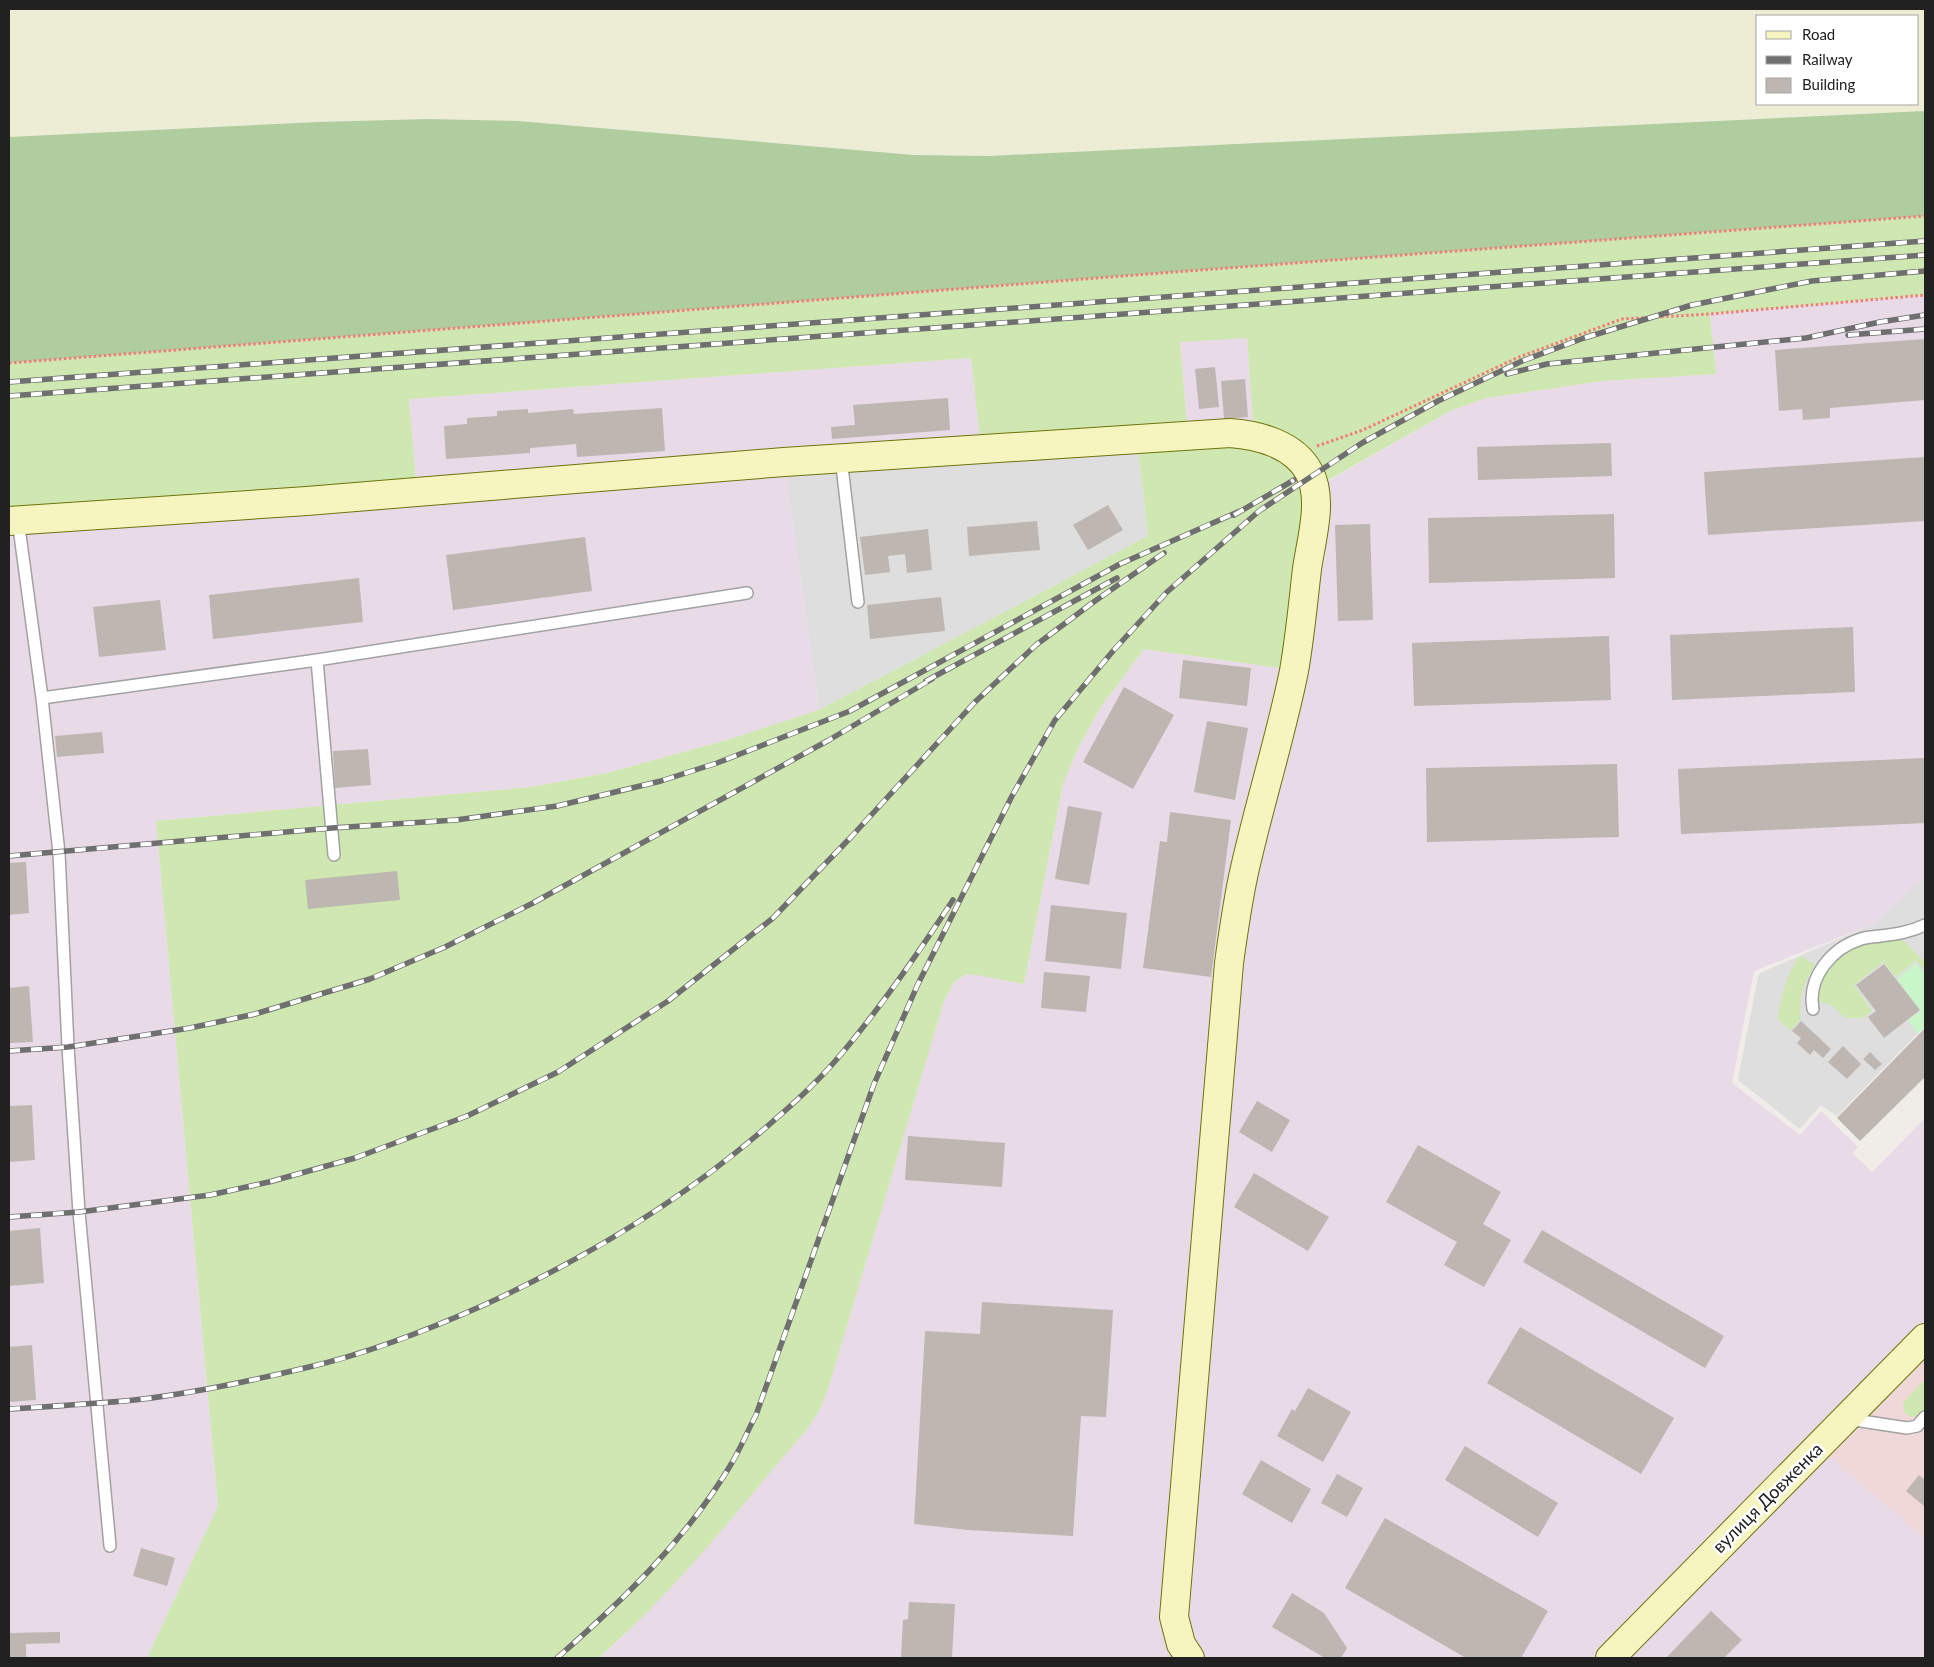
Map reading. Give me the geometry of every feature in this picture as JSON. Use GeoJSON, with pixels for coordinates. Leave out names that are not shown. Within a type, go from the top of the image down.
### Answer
{"type":"FeatureCollection","features":[{"type":"Feature","properties":{"kind":"street"},"geometry":{"type":"LineString","coordinates":[[13,521],[316,500],[841,458],[1230,433],[1263,438],[1293,454],[1303,464],[1311,477],[1314,488],[1315,512],[1294,670],[1243,876],[1230,963],[1174,1618],[1181,1644],[1190,1658]]}},
{"type":"Feature","properties":{"kind":"street","name":"вулиця Довженка"},"geometry":{"type":"LineString","coordinates":[[1610,1658],[1925,1338]]}},
{"type":"Feature","properties":{"kind":"lane"},"geometry":{"type":"LineString","coordinates":[[841,458],[858,602]]}},
{"type":"Feature","properties":{"kind":"lane"},"geometry":{"type":"LineString","coordinates":[[13,521],[42,698],[59,853],[68,1047],[79,1212],[110,1546]]}},
{"type":"Feature","properties":{"kind":"lane"},"geometry":{"type":"LineString","coordinates":[[42,698],[317,660],[747,594]]}},
{"type":"Feature","properties":{"kind":"lane"},"geometry":{"type":"LineString","coordinates":[[317,660],[334,855]]}},
{"type":"Feature","properties":{"kind":"lane"},"geometry":{"type":"LineString","coordinates":[[1813,1009],[1811,998],[1815,980],[1822,966],[1832,955],[1862,938],[1902,934],[1925,925]]}},
{"type":"Feature","properties":{"kind":"lane"},"geometry":{"type":"LineString","coordinates":[[1846,1419],[1907,1428],[1918,1426],[1925,1417]]}},
{"type":"Feature","properties":{"kind":"path"},"geometry":{"type":"LineString","coordinates":[[9,363],[1145,274],[1925,216]]}},
{"type":"Feature","properties":{"kind":"path"},"geometry":{"type":"LineString","coordinates":[[1293,454],[1363,430],[1519,357],[1622,319],[1710,314],[1925,295]]}},
{"type":"Feature","properties":{"kind":"shaded area"},"geometry":{"type":"Polygon","coordinates":[[[1925,295],[1925,880],[1920,881],[1873,924],[1754,971],[1732,1083],[1800,1135],[1821,1111],[1858,1147],[1852,1153],[1872,1172],[1925,1118],[1925,1339],[1818,1447],[1925,1538],[1925,1658],[598,1658],[625,1634],[695,1559],[807,1429],[828,1389],[944,1001],[954,982],[966,974],[977,974],[1024,984],[1063,784],[1077,750],[1100,708],[1144,649],[1294,670],[1314,489],[1452,410],[1487,398],[1602,381],[1716,374],[1710,314],[1925,295]]]}},
{"type":"Feature","properties":{"kind":"shaded area"},"geometry":{"type":"Polygon","coordinates":[[[1247,337],[1254,436],[1188,436],[1180,342],[1247,337]]]}},
{"type":"Feature","properties":{"kind":"shaded area"},"geometry":{"type":"Polygon","coordinates":[[[971,358],[981,449],[784,462],[819,710],[727,740],[607,773],[531,787],[156,821],[218,1506],[147,1658],[9,1658],[9,521],[417,492],[409,399],[971,358]]]}},
{"type":"Feature","properties":{"kind":"shaded area"},"geometry":{"type":"Polygon","coordinates":[[[1137,438],[1148,536],[819,710],[784,462],[1137,438]]]}},
{"type":"Feature","properties":{"kind":"shaded area"},"geometry":{"type":"Polygon","coordinates":[[[1925,880],[1925,1026],[1837,1116],[1821,1105],[1800,1129],[1739,1081],[1738,1078],[1760,973],[1873,924],[1920,881],[1925,880]]]}},
{"type":"Feature","properties":{"kind":"shaded area"},"geometry":{"type":"Polygon","coordinates":[[[1925,1338],[1925,1539],[1818,1447],[1925,1338]]]}},
{"type":"Feature","properties":{"kind":"green space"},"geometry":{"type":"Polygon","coordinates":[[[9,9],[1925,9],[1925,111],[988,156],[914,155],[518,121],[427,119],[318,122],[9,137],[9,9]]]}},
{"type":"Feature","properties":{"kind":"green space"},"geometry":{"type":"Polygon","coordinates":[[[1925,111],[1925,216],[1174,272],[9,363],[9,137],[318,122],[427,119],[518,121],[914,155],[988,156],[1925,111]]]}},
{"type":"Feature","properties":{"kind":"green space"},"geometry":{"type":"Polygon","coordinates":[[[1925,216],[1925,295],[1710,314],[1716,374],[1602,381],[1487,398],[1452,410],[1314,488],[1294,670],[1144,649],[1100,708],[1077,750],[1063,784],[1024,984],[966,974],[954,982],[944,1001],[828,1389],[819,1411],[807,1429],[681,1577],[627,1632],[598,1658],[147,1658],[218,1506],[156,821],[531,787],[607,773],[727,740],[819,710],[1148,536],[1137,438],[981,449],[971,358],[409,399],[417,492],[9,521],[9,363],[1174,272],[1925,216]],[[1247,338],[1180,342],[1188,435],[1254,436],[1247,338]]]}},
{"type":"Feature","properties":{"kind":"green space"},"geometry":{"type":"Polygon","coordinates":[[[1894,939],[1903,940],[1925,962],[1925,971],[1916,960],[1896,977],[1883,962],[1854,985],[1872,1011],[1863,1018],[1845,1018],[1831,1005],[1819,1003],[1821,983],[1824,975],[1834,960],[1841,954],[1860,945],[1894,939]]]}},
{"type":"Feature","properties":{"kind":"green space"},"geometry":{"type":"Polygon","coordinates":[[[1800,956],[1815,965],[1801,995],[1800,1020],[1791,1031],[1778,1019],[1785,986],[1800,956]]]}},
{"type":"Feature","properties":{"kind":"green space"},"geometry":{"type":"Polygon","coordinates":[[[1916,963],[1925,974],[1925,1026],[1918,1034],[1908,1021],[1921,1011],[1897,979],[1916,963]]]}},
{"type":"Feature","properties":{"kind":"green space"},"geometry":{"type":"Polygon","coordinates":[[[1925,1379],[1925,1409],[1919,1416],[1910,1417],[1904,1412],[1903,1403],[1925,1379]]]}},
{"type":"Feature","properties":{"kind":"building"},"geometry":{"type":"Polygon","coordinates":[[[1925,339],[1925,400],[1830,408],[1830,418],[1803,420],[1802,409],[1779,411],[1775,350],[1925,339]]]}},
{"type":"Feature","properties":{"kind":"building"},"geometry":{"type":"Polygon","coordinates":[[[1215,367],[1219,407],[1199,409],[1195,369],[1215,367]]]}},
{"type":"Feature","properties":{"kind":"building"},"geometry":{"type":"Polygon","coordinates":[[[1245,379],[1248,417],[1224,419],[1221,381],[1245,379]]]}},
{"type":"Feature","properties":{"kind":"building"},"geometry":{"type":"Polygon","coordinates":[[[948,398],[950,430],[832,439],[831,427],[855,425],[853,405],[948,398]]]}},
{"type":"Feature","properties":{"kind":"building"},"geometry":{"type":"Polygon","coordinates":[[[662,408],[665,451],[577,457],[576,444],[530,448],[530,453],[446,459],[444,426],[467,424],[467,418],[497,416],[497,411],[528,409],[528,413],[573,409],[574,414],[662,408]]]}},
{"type":"Feature","properties":{"kind":"building"},"geometry":{"type":"Polygon","coordinates":[[[1611,443],[1612,476],[1478,480],[1477,447],[1611,443]]]}},
{"type":"Feature","properties":{"kind":"building"},"geometry":{"type":"Polygon","coordinates":[[[1925,457],[1925,521],[1708,535],[1704,472],[1925,457]]]}},
{"type":"Feature","properties":{"kind":"building"},"geometry":{"type":"Polygon","coordinates":[[[1108,505],[1123,530],[1088,550],[1073,525],[1108,505]]]}},
{"type":"Feature","properties":{"kind":"building"},"geometry":{"type":"Polygon","coordinates":[[[1614,514],[1615,578],[1429,583],[1428,518],[1614,514]]]}},
{"type":"Feature","properties":{"kind":"building"},"geometry":{"type":"Polygon","coordinates":[[[1037,521],[1040,550],[969,556],[967,527],[1037,521]]]}},
{"type":"Feature","properties":{"kind":"building"},"geometry":{"type":"Polygon","coordinates":[[[1370,524],[1373,620],[1338,621],[1335,525],[1370,524]]]}},
{"type":"Feature","properties":{"kind":"building"},"geometry":{"type":"Polygon","coordinates":[[[928,529],[932,570],[907,573],[905,554],[888,556],[890,572],[865,575],[860,537],[928,529]]]}},
{"type":"Feature","properties":{"kind":"building"},"geometry":{"type":"Polygon","coordinates":[[[585,537],[592,591],[453,610],[446,555],[585,537]]]}},
{"type":"Feature","properties":{"kind":"building"},"geometry":{"type":"Polygon","coordinates":[[[359,578],[363,622],[213,639],[209,595],[359,578]]]}},
{"type":"Feature","properties":{"kind":"building"},"geometry":{"type":"Polygon","coordinates":[[[941,597],[945,631],[870,639],[867,605],[941,597]]]}},
{"type":"Feature","properties":{"kind":"building"},"geometry":{"type":"Polygon","coordinates":[[[160,600],[166,650],[99,657],[93,607],[160,600]]]}},
{"type":"Feature","properties":{"kind":"building"},"geometry":{"type":"Polygon","coordinates":[[[1853,627],[1855,692],[1672,700],[1670,635],[1853,627]]]}},
{"type":"Feature","properties":{"kind":"building"},"geometry":{"type":"Polygon","coordinates":[[[1609,636],[1611,700],[1414,706],[1412,643],[1609,636]]]}},
{"type":"Feature","properties":{"kind":"building"},"geometry":{"type":"Polygon","coordinates":[[[1183,660],[1251,668],[1247,706],[1179,698],[1183,660]]]}},
{"type":"Feature","properties":{"kind":"building"},"geometry":{"type":"Polygon","coordinates":[[[1124,687],[1174,715],[1133,789],[1083,762],[1124,687]]]}},
{"type":"Feature","properties":{"kind":"building"},"geometry":{"type":"Polygon","coordinates":[[[1207,721],[1248,728],[1235,800],[1194,792],[1207,721]]]}},
{"type":"Feature","properties":{"kind":"building"},"geometry":{"type":"Polygon","coordinates":[[[102,732],[104,753],[57,757],[55,736],[102,732]]]}},
{"type":"Feature","properties":{"kind":"building"},"geometry":{"type":"Polygon","coordinates":[[[368,749],[371,785],[335,788],[333,751],[368,749]]]}},
{"type":"Feature","properties":{"kind":"building"},"geometry":{"type":"Polygon","coordinates":[[[1925,758],[1925,823],[1681,834],[1678,769],[1925,758]]]}},
{"type":"Feature","properties":{"kind":"building"},"geometry":{"type":"Polygon","coordinates":[[[1617,764],[1619,837],[1427,842],[1426,768],[1617,764]]]}},
{"type":"Feature","properties":{"kind":"building"},"geometry":{"type":"Polygon","coordinates":[[[1068,806],[1102,812],[1089,885],[1055,879],[1068,806]]]}},
{"type":"Feature","properties":{"kind":"building"},"geometry":{"type":"Polygon","coordinates":[[[1170,812],[1231,820],[1211,977],[1143,968],[1160,841],[1167,842],[1170,812]]]}},
{"type":"Feature","properties":{"kind":"building"},"geometry":{"type":"Polygon","coordinates":[[[26,862],[29,913],[9,915],[9,863],[26,862]]]}},
{"type":"Feature","properties":{"kind":"building"},"geometry":{"type":"Polygon","coordinates":[[[397,871],[400,900],[308,909],[305,880],[397,871]]]}},
{"type":"Feature","properties":{"kind":"building"},"geometry":{"type":"Polygon","coordinates":[[[1051,905],[1127,913],[1121,969],[1045,961],[1051,905]]]}},
{"type":"Feature","properties":{"kind":"building"},"geometry":{"type":"Polygon","coordinates":[[[1884,964],[1920,1010],[1884,1038],[1868,1017],[1876,1011],[1856,985],[1884,964]]]}},
{"type":"Feature","properties":{"kind":"building"},"geometry":{"type":"Polygon","coordinates":[[[1044,972],[1090,976],[1086,1012],[1041,1008],[1044,972]]]}},
{"type":"Feature","properties":{"kind":"building"},"geometry":{"type":"Polygon","coordinates":[[[29,986],[33,1042],[9,1043],[9,988],[29,986]]]}},
{"type":"Feature","properties":{"kind":"building"},"geometry":{"type":"Polygon","coordinates":[[[1801,1021],[1831,1049],[1823,1058],[1814,1050],[1810,1055],[1797,1043],[1801,1038],[1792,1031],[1801,1021]]]}},
{"type":"Feature","properties":{"kind":"building"},"geometry":{"type":"Polygon","coordinates":[[[1925,1028],[1925,1077],[1860,1141],[1837,1118],[1925,1028]]]}},
{"type":"Feature","properties":{"kind":"building"},"geometry":{"type":"Polygon","coordinates":[[[1843,1046],[1861,1064],[1847,1079],[1828,1062],[1843,1046]]]}},
{"type":"Feature","properties":{"kind":"building"},"geometry":{"type":"Polygon","coordinates":[[[1870,1052],[1882,1064],[1875,1070],[1863,1059],[1870,1052]]]}},
{"type":"Feature","properties":{"kind":"building"},"geometry":{"type":"Polygon","coordinates":[[[1257,1101],[1290,1120],[1272,1152],[1239,1132],[1257,1101]]]}},
{"type":"Feature","properties":{"kind":"building"},"geometry":{"type":"Polygon","coordinates":[[[32,1105],[35,1160],[9,1162],[9,1106],[32,1105]]]}},
{"type":"Feature","properties":{"kind":"building"},"geometry":{"type":"Polygon","coordinates":[[[908,1136],[1005,1143],[1002,1187],[905,1180],[908,1136]]]}},
{"type":"Feature","properties":{"kind":"building"},"geometry":{"type":"Polygon","coordinates":[[[1418,1145],[1501,1192],[1483,1224],[1511,1240],[1484,1287],[1444,1265],[1457,1242],[1386,1202],[1418,1145]]]}},
{"type":"Feature","properties":{"kind":"building"},"geometry":{"type":"Polygon","coordinates":[[[1254,1173],[1329,1217],[1308,1251],[1234,1207],[1254,1173]]]}},
{"type":"Feature","properties":{"kind":"building"},"geometry":{"type":"Polygon","coordinates":[[[40,1228],[44,1283],[9,1286],[9,1231],[40,1228]]]}},
{"type":"Feature","properties":{"kind":"building"},"geometry":{"type":"Polygon","coordinates":[[[1542,1230],[1724,1336],[1705,1368],[1523,1262],[1542,1230]]]}},
{"type":"Feature","properties":{"kind":"building"},"geometry":{"type":"Polygon","coordinates":[[[982,1302],[1113,1310],[1106,1417],[1081,1416],[1073,1536],[968,1530],[914,1524],[925,1331],[980,1334],[982,1302]]]}},
{"type":"Feature","properties":{"kind":"building"},"geometry":{"type":"Polygon","coordinates":[[[1520,1327],[1674,1418],[1641,1474],[1487,1383],[1520,1327]]]}},
{"type":"Feature","properties":{"kind":"building"},"geometry":{"type":"Polygon","coordinates":[[[32,1345],[36,1400],[9,1402],[9,1347],[32,1345]]]}},
{"type":"Feature","properties":{"kind":"building"},"geometry":{"type":"Polygon","coordinates":[[[1308,1388],[1351,1412],[1323,1462],[1277,1436],[1292,1409],[1295,1411],[1308,1388]]]}},
{"type":"Feature","properties":{"kind":"building"},"geometry":{"type":"Polygon","coordinates":[[[1465,1446],[1558,1503],[1538,1537],[1445,1480],[1465,1446]]]}},
{"type":"Feature","properties":{"kind":"building"},"geometry":{"type":"Polygon","coordinates":[[[1261,1460],[1311,1489],[1292,1523],[1242,1494],[1261,1460]]]}},
{"type":"Feature","properties":{"kind":"building"},"geometry":{"type":"Polygon","coordinates":[[[1337,1474],[1363,1488],[1347,1517],[1321,1503],[1337,1474]]]}},
{"type":"Feature","properties":{"kind":"building"},"geometry":{"type":"Polygon","coordinates":[[[1919,1475],[1925,1480],[1925,1507],[1906,1491],[1919,1475]]]}},
{"type":"Feature","properties":{"kind":"building"},"geometry":{"type":"Polygon","coordinates":[[[1385,1518],[1548,1611],[1521,1658],[1466,1658],[1345,1588],[1385,1518]]]}},
{"type":"Feature","properties":{"kind":"building"},"geometry":{"type":"Polygon","coordinates":[[[141,1548],[175,1558],[167,1586],[133,1576],[141,1548]]]}},
{"type":"Feature","properties":{"kind":"building"},"geometry":{"type":"Polygon","coordinates":[[[1292,1593],[1324,1613],[1347,1648],[1341,1658],[1325,1658],[1272,1627],[1292,1593]]]}},
{"type":"Feature","properties":{"kind":"building"},"geometry":{"type":"Polygon","coordinates":[[[909,1602],[955,1604],[952,1658],[901,1658],[903,1620],[908,1619],[909,1602]]]}},
{"type":"Feature","properties":{"kind":"building"},"geometry":{"type":"Polygon","coordinates":[[[1711,1611],[1742,1640],[1724,1658],[1666,1658],[1711,1611]]]}},
{"type":"Feature","properties":{"kind":"building"},"geometry":{"type":"Polygon","coordinates":[[[60,1632],[60,1643],[26,1644],[26,1658],[9,1658],[9,1633],[60,1632]]]}},
{"type":"Feature","properties":{"kind":"railway"},"geometry":{"type":"LineString","coordinates":[[9,382],[1925,241]]}},
{"type":"Feature","properties":{"kind":"railway"},"geometry":{"type":"LineString","coordinates":[[9,396],[1925,255]]}},
{"type":"Feature","properties":{"kind":"railway"},"geometry":{"type":"LineString","coordinates":[[557,1658],[628,1592],[673,1545],[693,1520],[734,1460],[756,1415],[874,1084],[918,984],[1012,796],[1055,720],[1113,651],[1167,592],[1259,511],[1362,443],[1438,401],[1522,361],[1584,338],[1692,305],[1812,281],[1925,271]]}},
{"type":"Feature","properties":{"kind":"railway"},"geometry":{"type":"LineString","coordinates":[[1507,374],[1547,364],[1806,338],[1880,322],[1925,315]]}},
{"type":"Feature","properties":{"kind":"railway"},"geometry":{"type":"LineString","coordinates":[[1848,335],[1925,329]]}},
{"type":"Feature","properties":{"kind":"railway"},"geometry":{"type":"LineString","coordinates":[[1234,515],[1294,480]]}},
{"type":"Feature","properties":{"kind":"railway"},"geometry":{"type":"LineString","coordinates":[[9,856],[332,828],[456,820],[557,806],[661,781],[717,763],[850,711],[1120,564],[1240,511]]}},
{"type":"Feature","properties":{"kind":"railway"},"geometry":{"type":"LineString","coordinates":[[9,1217],[79,1212],[210,1195],[269,1182],[355,1158],[467,1116],[558,1072],[668,1001],[773,918],[852,836],[975,702],[1036,645],[1164,553]]}},
{"type":"Feature","properties":{"kind":"railway"},"geometry":{"type":"LineString","coordinates":[[926,681],[1117,578]]}},
{"type":"Feature","properties":{"kind":"railway"},"geometry":{"type":"LineString","coordinates":[[9,1051],[68,1047],[190,1028],[255,1014],[370,979],[445,947],[533,903],[829,740],[932,679]]}},
{"type":"Feature","properties":{"kind":"railway"},"geometry":{"type":"LineString","coordinates":[[9,1409],[143,1399],[206,1389],[289,1372],[398,1340],[484,1305],[556,1269],[626,1230],[692,1186],[725,1162],[798,1099],[828,1069],[868,1021],[912,961],[953,900]]}}]}
